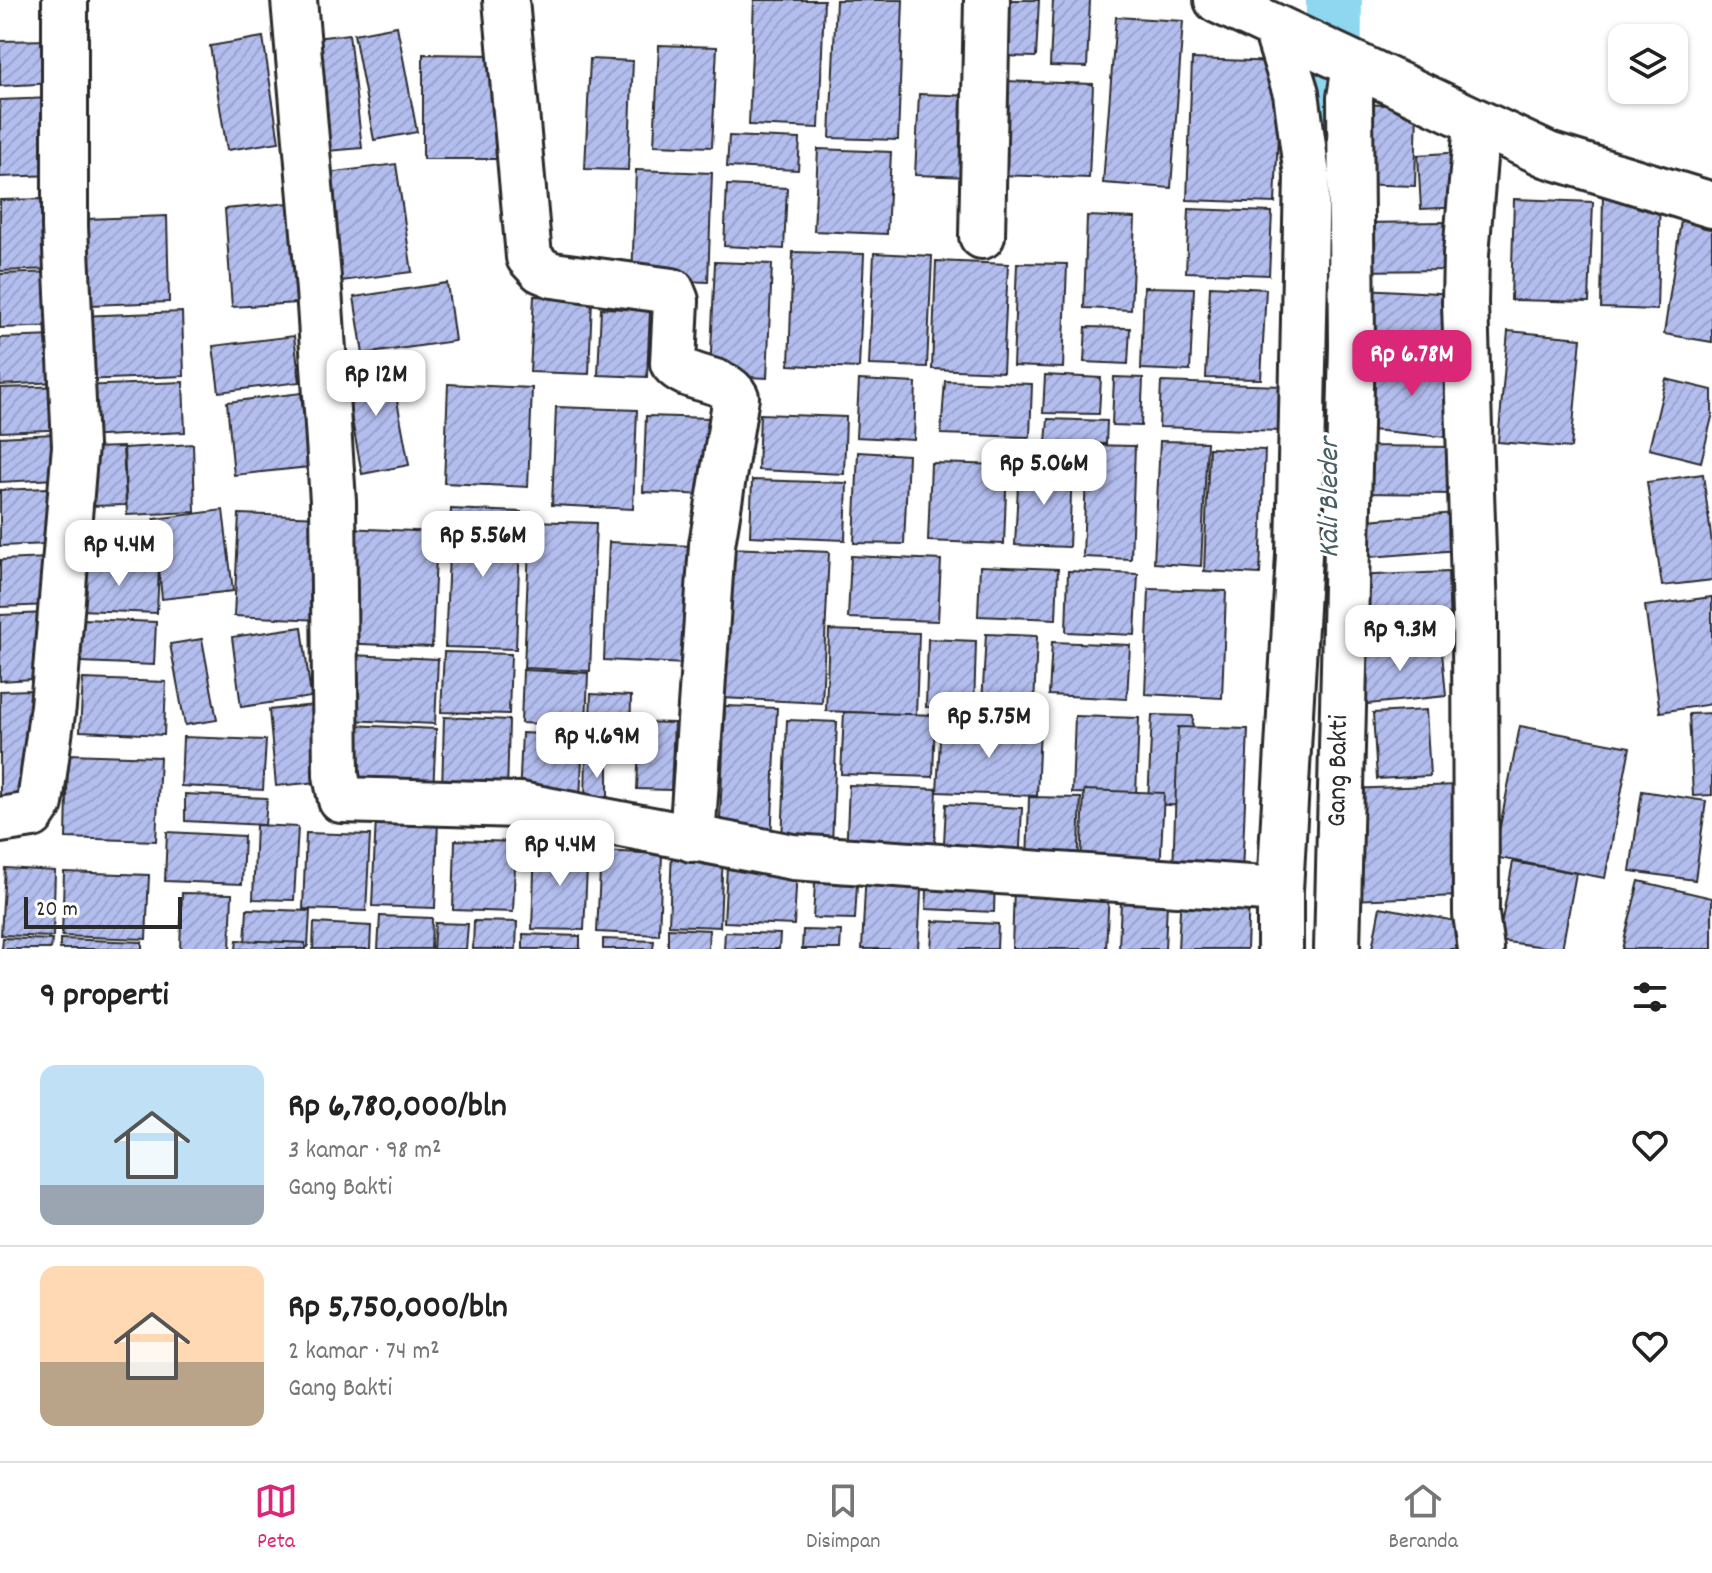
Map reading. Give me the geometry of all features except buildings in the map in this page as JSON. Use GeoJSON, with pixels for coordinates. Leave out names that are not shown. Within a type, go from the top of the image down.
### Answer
{"type":"FeatureCollection","features":[{"type":"Feature","properties":{"kind":"street"},"geometry":{"type":"LineString","coordinates":[[0,820],[32,815],[40,803],[53,706],[74,461],[65,227],[65,0]]}},
{"type":"Feature","properties":{"kind":"street"},"geometry":{"type":"LineString","coordinates":[[294,0],[319,290],[333,501],[339,796],[346,802],[521,805],[793,857],[1280,890]]}},
{"type":"Feature","properties":{"kind":"street"},"geometry":{"type":"LineString","coordinates":[[506,0],[529,257],[541,270],[553,275],[672,291],[676,301],[673,363],[685,373],[733,391],[736,397],[712,545],[692,839]]}},
{"type":"Feature","properties":{"kind":"street"},"geometry":{"type":"LineString","coordinates":[[982,236],[987,0]]}},
{"type":"Feature","properties":{"kind":"street"},"geometry":{"type":"LineString","coordinates":[[1217,0],[1548,155],[1712,205]]}},
{"type":"Feature","properties":{"kind":"street"},"geometry":{"type":"LineString","coordinates":[[1280,949],[1280,890],[1299,555],[1307,176],[1286,34]]}},
{"type":"Feature","properties":{"kind":"street","name":"Gang Bakti"},"geometry":{"type":"LineString","coordinates":[[1337,949],[1352,346],[1349,64]]}},
{"type":"Feature","properties":{"kind":"street"},"geometry":{"type":"LineString","coordinates":[[1477,123],[1465,303],[1475,615],[1476,914],[1481,949]]}},
{"type":"Feature","properties":{"kind":"waterway","name":"Kali Bleder"},"geometry":{"type":"LineString","coordinates":[[1333,107],[1334,0]]}}]}
